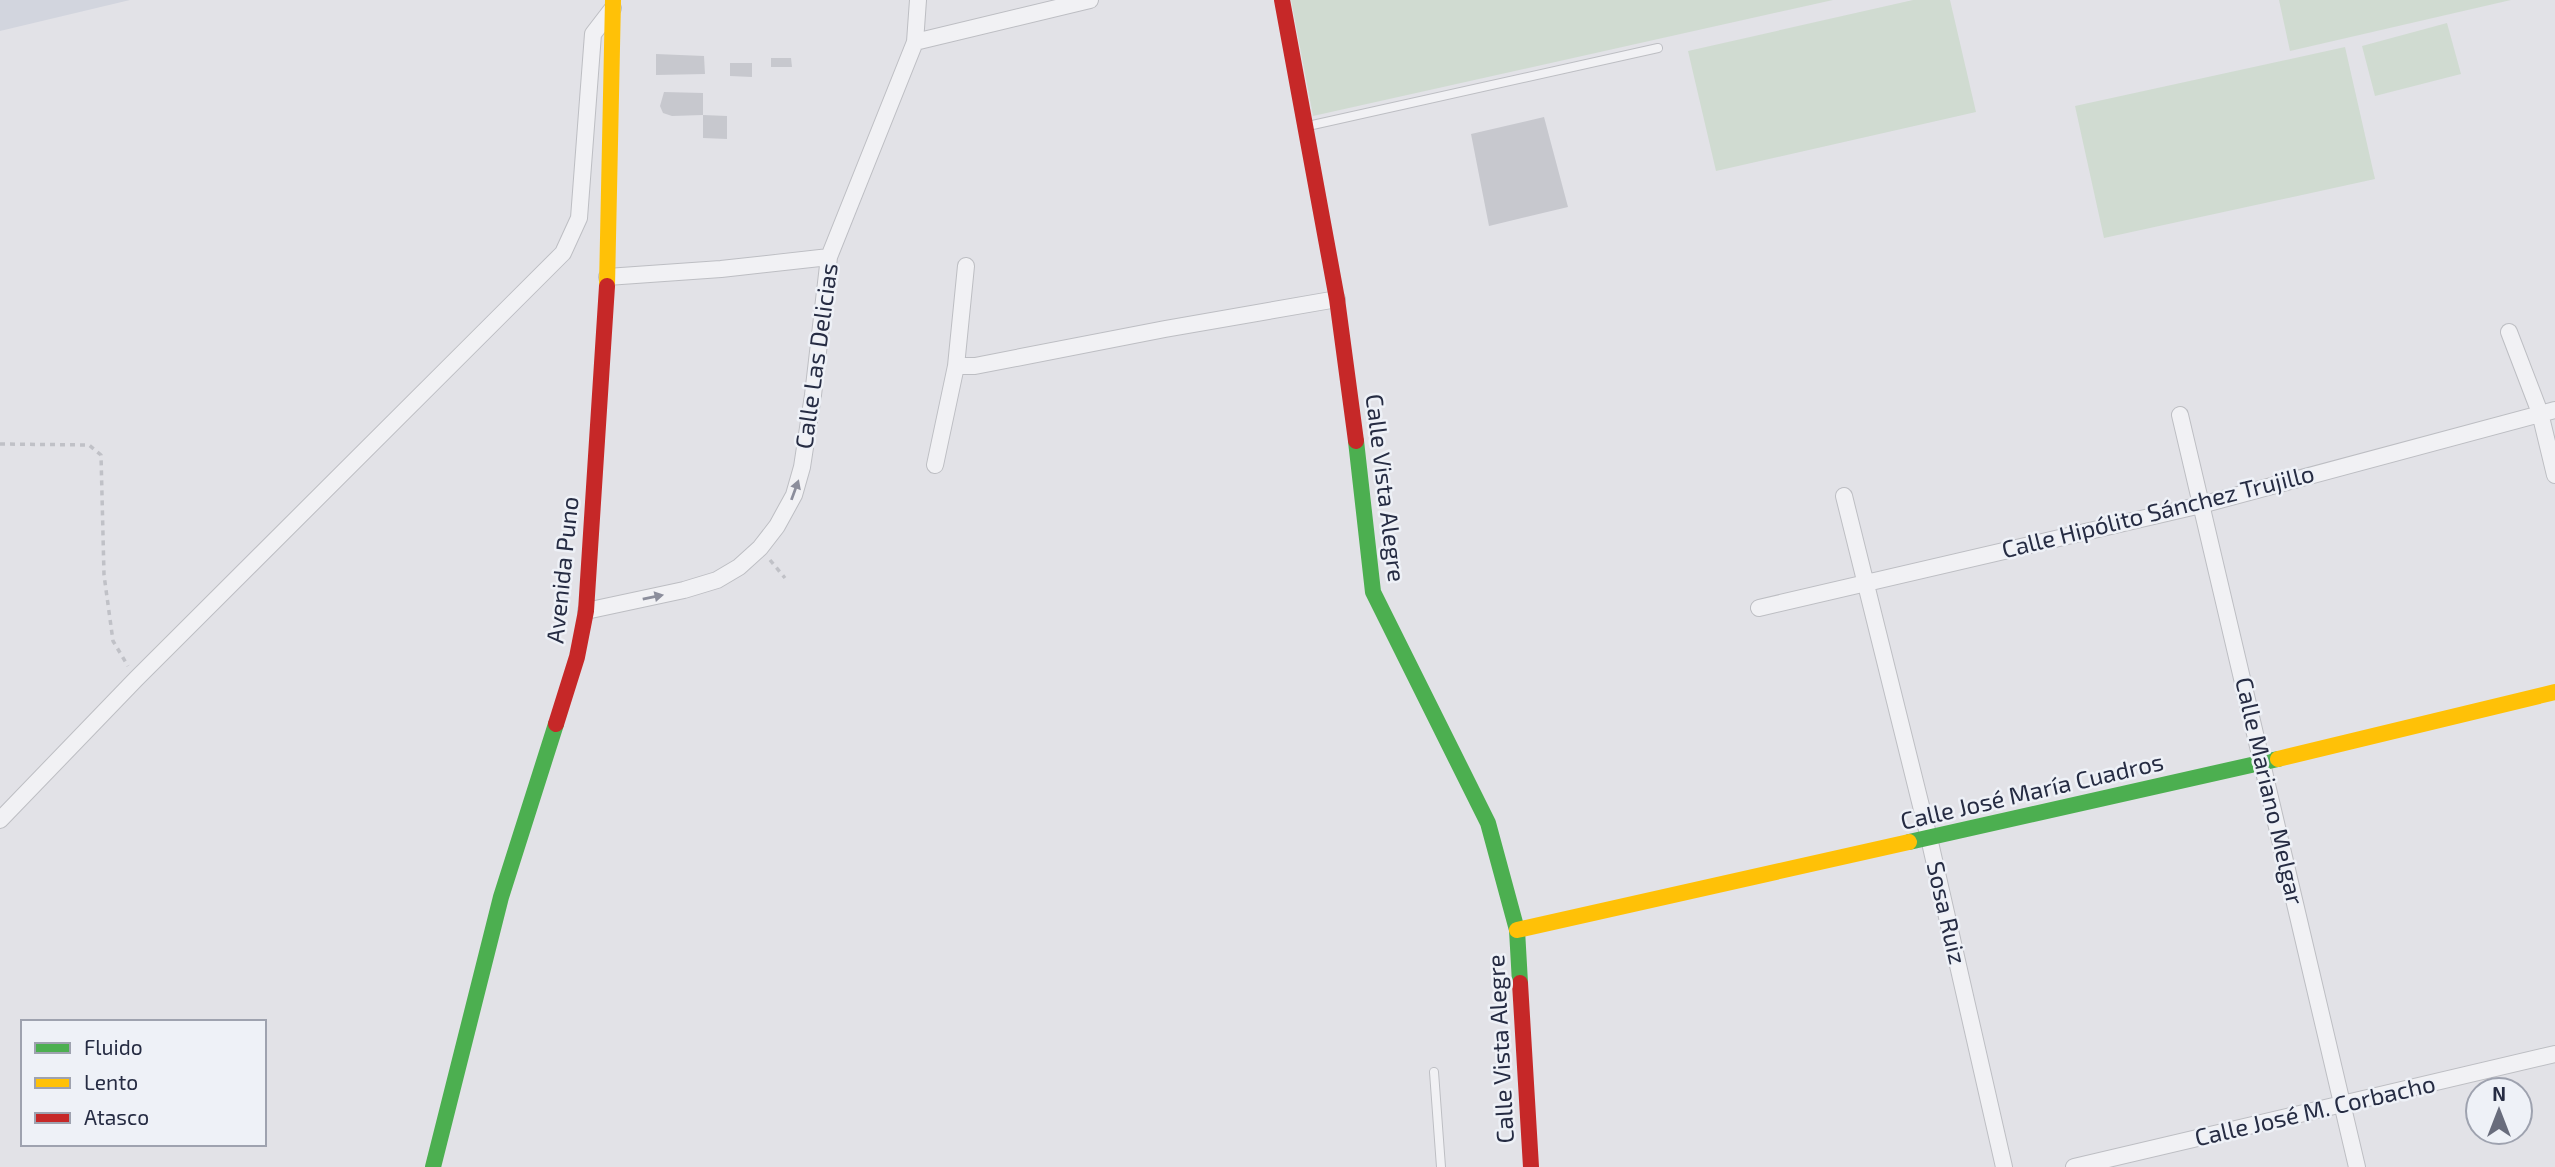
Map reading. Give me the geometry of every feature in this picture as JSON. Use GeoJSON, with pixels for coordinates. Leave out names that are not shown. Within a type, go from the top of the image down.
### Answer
{"type":"FeatureCollection","features":[{"type":"Feature","properties":{"kind":"street","name":"Calle Las Delicias"},"geometry":{"type":"LineString","coordinates":[[586,611],[684,590],[717,580],[739,567],[760,548],[777,526],[794,495],[802,467],[813,395],[829,257],[915,42],[918,0]]}},
{"type":"Feature","properties":{"kind":"street"},"geometry":{"type":"LineString","coordinates":[[915,42],[1090,0]]}},
{"type":"Feature","properties":{"kind":"street","name":"Calle Vista Alegre"},"geometry":{"type":"LineString","coordinates":[[1282,0],[1337,299],[1373,592],[1488,823],[1517,930],[1531,1167]]}},
{"type":"Feature","properties":{"kind":"street"},"geometry":{"type":"LineString","coordinates":[[0,820],[136,679],[563,253],[579,218],[593,34],[613,4]]}},
{"type":"Feature","properties":{"kind":"street","name":"Avenida Puno"},"geometry":{"type":"LineString","coordinates":[[433,1167],[501,897],[577,657],[586,611],[607,277],[613,4]]}},
{"type":"Feature","properties":{"kind":"street"},"geometry":{"type":"LineString","coordinates":[[607,277],[720,269],[829,257]]}},
{"type":"Feature","properties":{"kind":"street"},"geometry":{"type":"LineString","coordinates":[[935,465],[956,366],[966,266]]}},
{"type":"Feature","properties":{"kind":"street"},"geometry":{"type":"LineString","coordinates":[[956,366],[975,366],[1337,299]]}},
{"type":"Feature","properties":{"kind":"street"},"geometry":{"type":"LineString","coordinates":[[2509,332],[2547,412],[2555,475]]}},
{"type":"Feature","properties":{"kind":"street","name":"Calle Hipólito Sánchez Trujillo"},"geometry":{"type":"LineString","coordinates":[[1759,608],[2201,505],[2547,412]]}},
{"type":"Feature","properties":{"kind":"street","name":"Calle Mariano Melgar"},"geometry":{"type":"LineString","coordinates":[[2180,415],[2357,1167]]}},
{"type":"Feature","properties":{"kind":"street","name":"Sosa Ruiz"},"geometry":{"type":"LineString","coordinates":[[1844,496],[1929,838],[2004,1167]]}},
{"type":"Feature","properties":{"kind":"street","name":"Calle José María Cuadros"},"geometry":{"type":"LineString","coordinates":[[1517,930],[2262,763],[2555,692]]}},
{"type":"Feature","properties":{"kind":"street","name":"Calle José M. Corbacho"},"geometry":{"type":"LineString","coordinates":[[2074,1167],[2555,1054]]}},
{"type":"Feature","properties":{"kind":"lane"},"geometry":{"type":"LineString","coordinates":[[1305,126],[1658,48]]}},
{"type":"Feature","properties":{"kind":"lane"},"geometry":{"type":"LineString","coordinates":[[1434,1072],[1441,1167]]}},
{"type":"Feature","properties":{"kind":"path"},"geometry":{"type":"LineString","coordinates":[[0,444],[89,445],[101,455],[104,575],[113,641],[136,679]]}},
{"type":"Feature","properties":{"kind":"shaded area"},"geometry":{"type":"Polygon","coordinates":[[[0,0],[130,0],[0,31],[0,0]]]}},
{"type":"Feature","properties":{"kind":"shaded area"},"geometry":{"type":"Polygon","coordinates":[[[1291,0],[1833,0],[1313,116],[1291,0]]]}},
{"type":"Feature","properties":{"kind":"shaded area"},"geometry":{"type":"Polygon","coordinates":[[[1913,0],[1950,0],[1976,112],[1716,171],[1688,51],[1913,0]]]}},
{"type":"Feature","properties":{"kind":"shaded area"},"geometry":{"type":"Polygon","coordinates":[[[2279,0],[2511,0],[2290,51],[2279,0]]]}},
{"type":"Feature","properties":{"kind":"shaded area"},"geometry":{"type":"Polygon","coordinates":[[[2447,23],[2461,74],[2375,96],[2362,46],[2447,23]]]}},
{"type":"Feature","properties":{"kind":"shaded area"},"geometry":{"type":"Polygon","coordinates":[[[2345,47],[2375,179],[2104,238],[2075,106],[2345,47]]]}},
{"type":"Feature","properties":{"kind":"building"},"geometry":{"type":"Polygon","coordinates":[[[656,54],[704,56],[705,74],[656,75],[656,54]]]}},
{"type":"Feature","properties":{"kind":"building"},"geometry":{"type":"Polygon","coordinates":[[[771,58],[791,58],[792,67],[771,67],[771,58]]]}},
{"type":"Feature","properties":{"kind":"building"},"geometry":{"type":"Polygon","coordinates":[[[730,63],[752,63],[752,77],[730,76],[730,63]]]}},
{"type":"Feature","properties":{"kind":"building"},"geometry":{"type":"Polygon","coordinates":[[[664,92],[703,93],[703,115],[672,116],[663,113],[660,106],[664,92]]]}},
{"type":"Feature","properties":{"kind":"building"},"geometry":{"type":"Polygon","coordinates":[[[703,115],[727,116],[727,139],[703,138],[703,115]]]}},
{"type":"Feature","properties":{"kind":"building"},"geometry":{"type":"Polygon","coordinates":[[[1544,117],[1568,207],[1489,226],[1471,134],[1544,117]]]}},
{"type":"Feature","properties":{"kind":"traffic: fast"},"geometry":{"type":"LineString","coordinates":[[1356,441],[1373,592],[1488,823],[1517,930],[1520,983]]}},
{"type":"Feature","properties":{"kind":"traffic: fast"},"geometry":{"type":"LineString","coordinates":[[433,1167],[501,897],[556,724]]}},
{"type":"Feature","properties":{"kind":"traffic: fast"},"geometry":{"type":"LineString","coordinates":[[1909,842],[2278,759]]}},
{"type":"Feature","properties":{"kind":"traffic: slow"},"geometry":{"type":"LineString","coordinates":[[607,286],[613,0]]}},
{"type":"Feature","properties":{"kind":"traffic: slow"},"geometry":{"type":"LineString","coordinates":[[2278,759],[2555,692]]}},
{"type":"Feature","properties":{"kind":"traffic: slow"},"geometry":{"type":"LineString","coordinates":[[1517,930],[1909,842]]}},
{"type":"Feature","properties":{"kind":"traffic: jam"},"geometry":{"type":"LineString","coordinates":[[1282,0],[1337,299],[1356,441]]}},
{"type":"Feature","properties":{"kind":"traffic: jam"},"geometry":{"type":"LineString","coordinates":[[556,724],[577,657],[586,611],[607,286]]}},
{"type":"Feature","properties":{"kind":"traffic: jam"},"geometry":{"type":"LineString","coordinates":[[1520,983],[1531,1167]]}}]}
